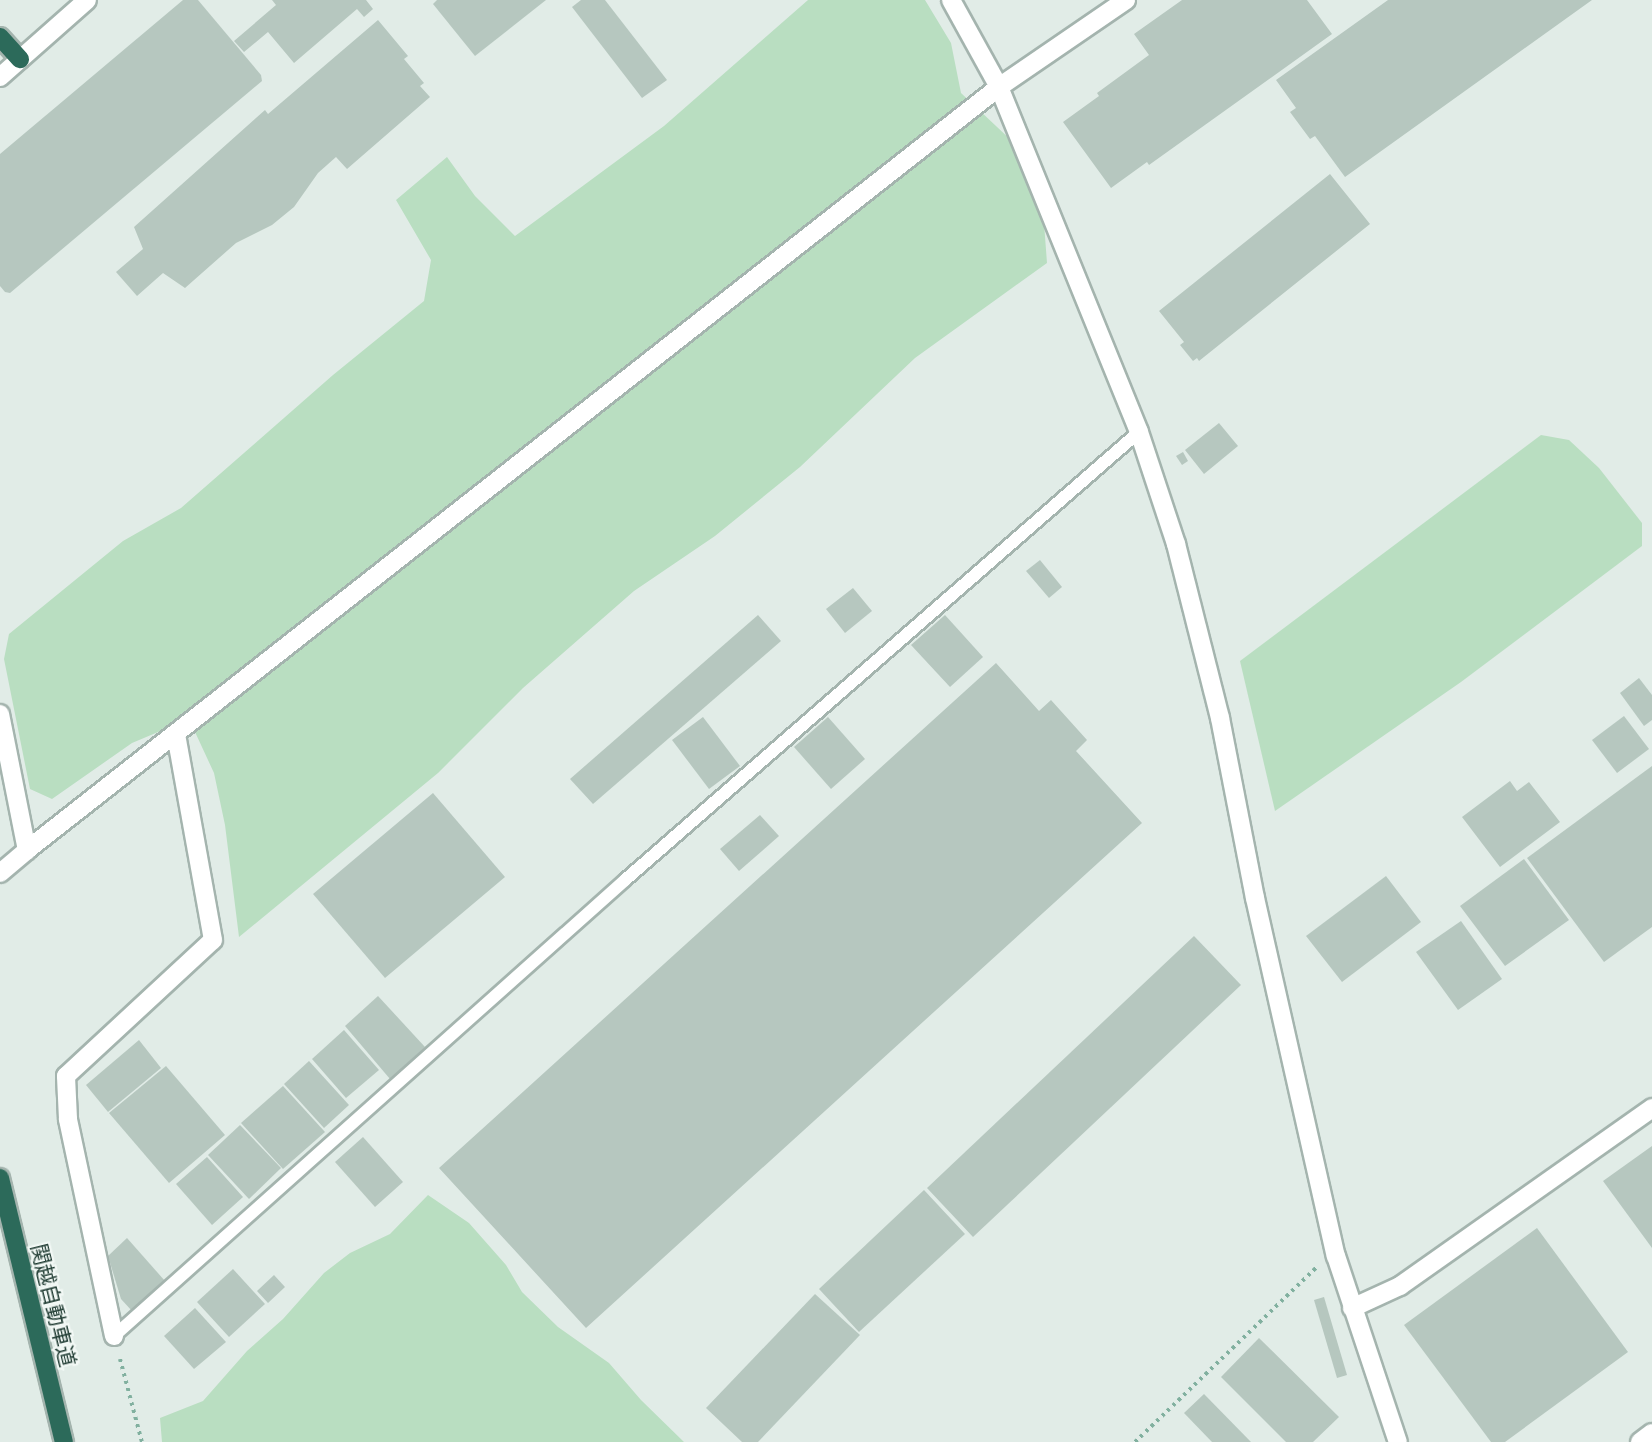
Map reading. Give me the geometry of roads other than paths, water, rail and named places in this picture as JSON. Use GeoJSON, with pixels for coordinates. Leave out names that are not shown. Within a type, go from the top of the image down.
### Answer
{"type":"FeatureCollection","features":[{"type":"Feature","properties":{"kind":"highway"},"geometry":{"type":"LineString","coordinates":[[0,37],[20,59]]}},
{"type":"Feature","properties":{"kind":"highway","name":"関越自動車道"},"geometry":{"type":"LineString","coordinates":[[0,1178],[64,1442]]}},
{"type":"Feature","properties":{"kind":"street"},"geometry":{"type":"LineString","coordinates":[[0,77],[87,0]]}},
{"type":"Feature","properties":{"kind":"street"},"geometry":{"type":"LineString","coordinates":[[951,0],[999,87],[1139,432],[1176,544],[1220,718],[1255,898],[1336,1256],[1398,1442]]}},
{"type":"Feature","properties":{"kind":"street"},"geometry":{"type":"LineString","coordinates":[[0,873],[999,87],[1126,0]]}},
{"type":"Feature","properties":{"kind":"street"},"geometry":{"type":"LineString","coordinates":[[0,714],[27,850]]}},
{"type":"Feature","properties":{"kind":"street"},"geometry":{"type":"LineString","coordinates":[[114,1336],[68,1119],[66,1076],[213,940],[176,735]]}},
{"type":"Feature","properties":{"kind":"street"},"geometry":{"type":"LineString","coordinates":[[1352,1308],[1400,1286],[1652,1108]]}},
{"type":"Feature","properties":{"kind":"street"},"geometry":{"type":"LineString","coordinates":[[1640,1442],[1652,1434]]}},
{"type":"Feature","properties":{"kind":"lane"},"geometry":{"type":"LineString","coordinates":[[114,1336],[625,880],[1139,432]]}}]}
